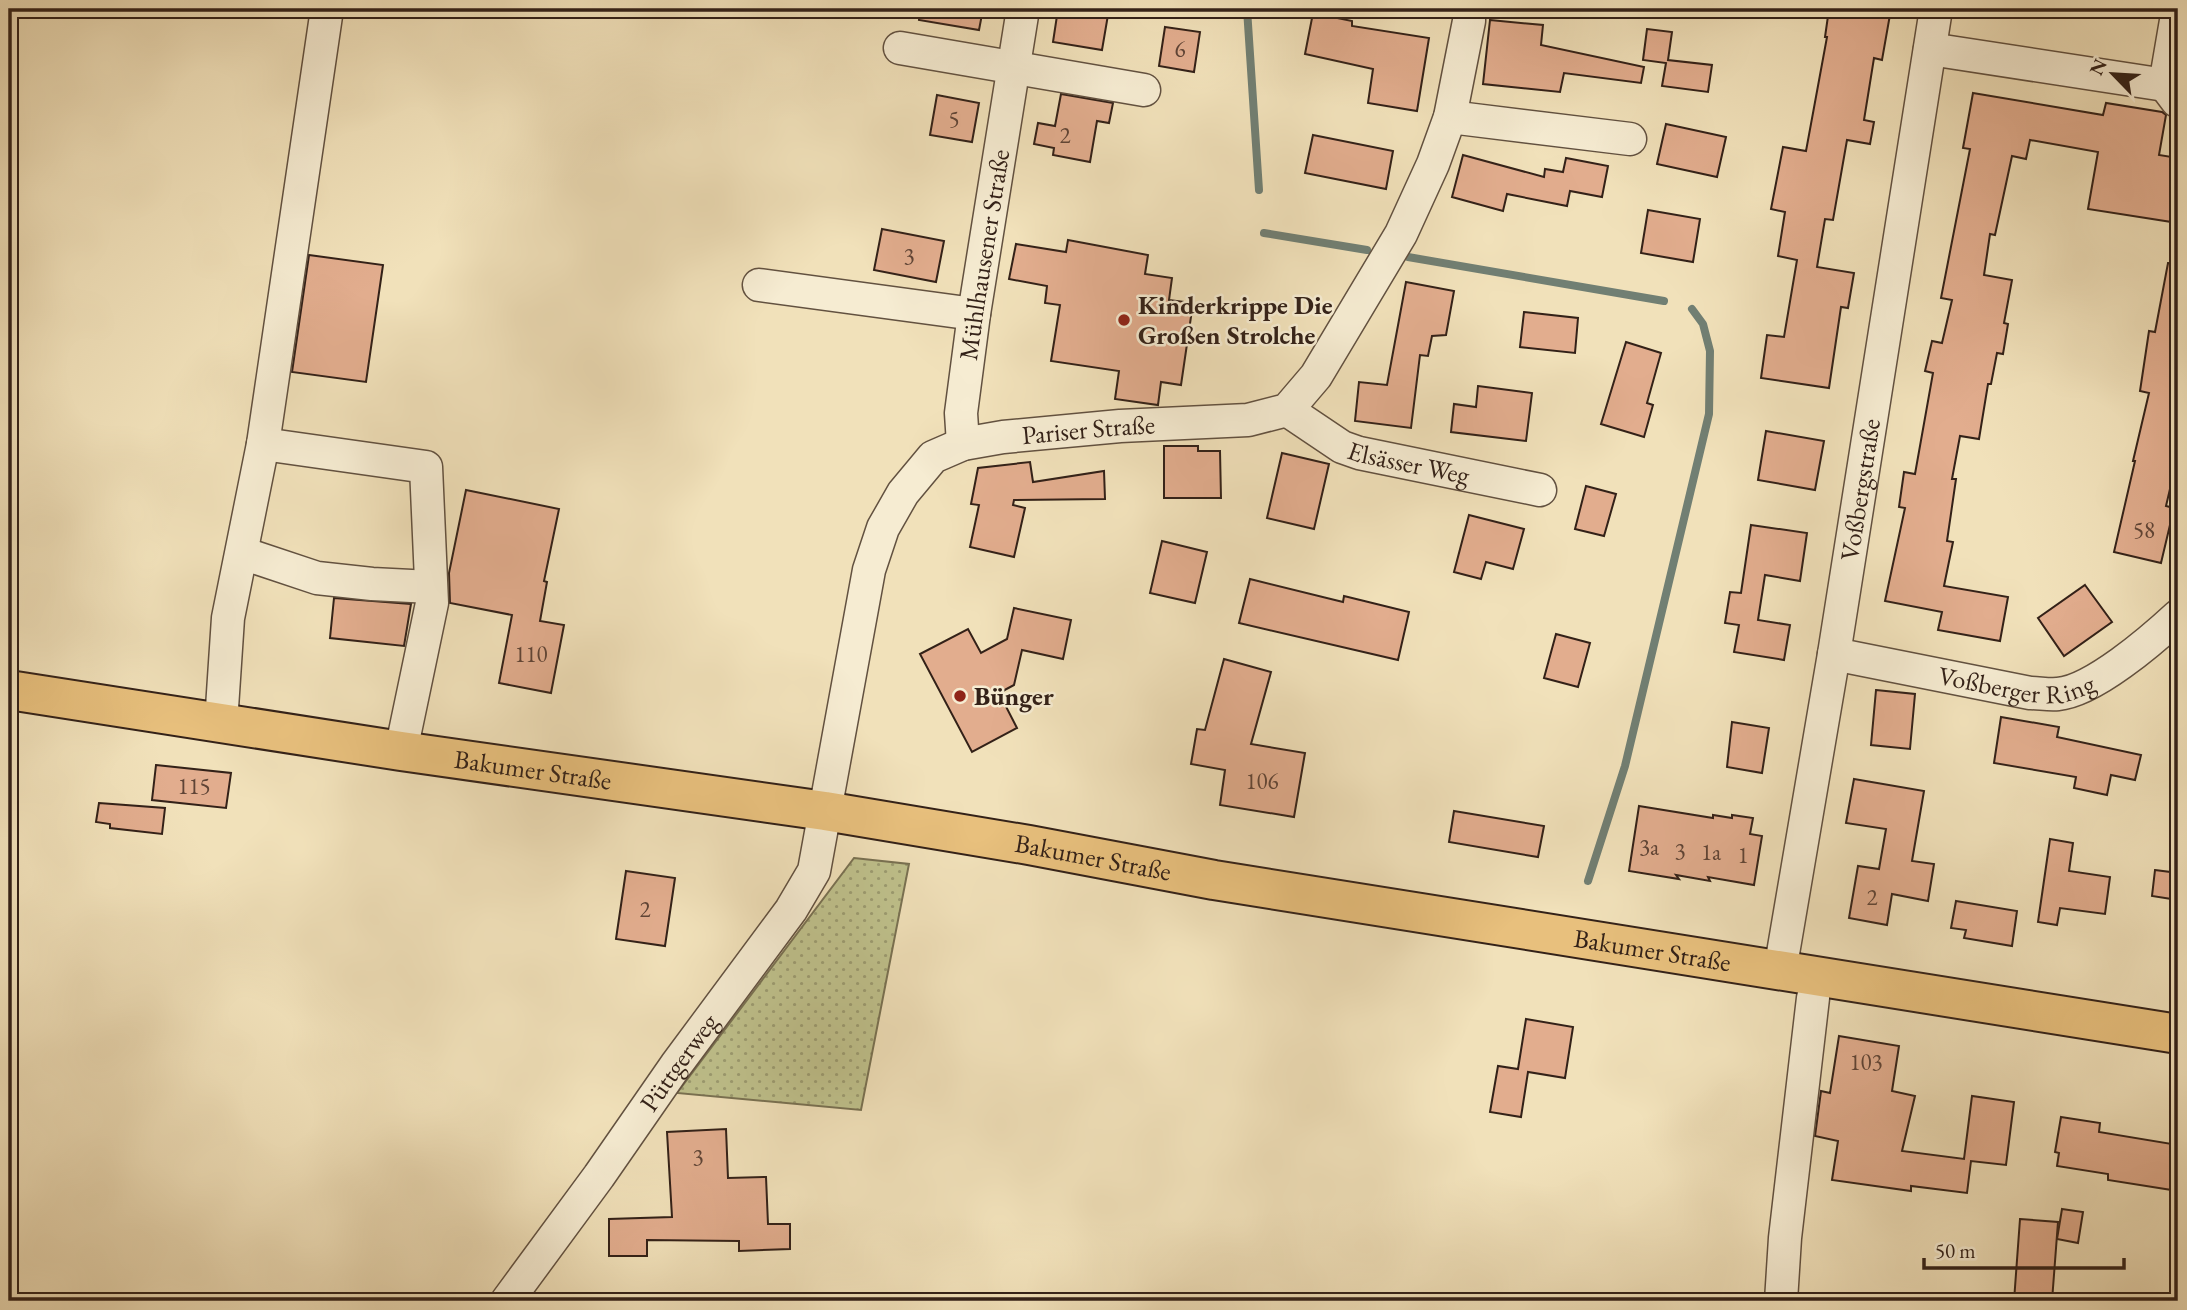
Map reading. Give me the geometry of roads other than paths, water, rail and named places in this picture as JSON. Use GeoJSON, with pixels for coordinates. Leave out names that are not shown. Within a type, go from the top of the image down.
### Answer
{"type":"FeatureCollection","features":[{"type":"Feature","properties":{"kind":"main road","name":"Bakumer Straße"},"geometry":{"type":"LineString","coordinates":[[9,690],[401,751],[825,811],[1029,845],[1214,880],[2178,1034]]}},
{"type":"Feature","properties":{"kind":"street"},"geometry":{"type":"LineString","coordinates":[[220,723],[228,618],[263,444],[327,9]]}},
{"type":"Feature","properties":{"kind":"street","name":"Mühlhausener Straße"},"geometry":{"type":"LineString","coordinates":[[963,444],[961,413],[974,314],[1023,9]]}},
{"type":"Feature","properties":{"kind":"street"},"geometry":{"type":"LineString","coordinates":[[1287,410],[1316,376],[1401,234],[1433,164],[1450,117],[1469,9]]}},
{"type":"Feature","properties":{"kind":"street","name":"Voßbergstraße"},"geometry":{"type":"LineString","coordinates":[[1780,971],[1834,654],[1936,9]]}},
{"type":"Feature","properties":{"kind":"street"},"geometry":{"type":"LineString","coordinates":[[1930,49],[2172,93],[2178,9]]}},
{"type":"Feature","properties":{"kind":"street"},"geometry":{"type":"LineString","coordinates":[[900,48],[1144,90]]}},
{"type":"Feature","properties":{"kind":"street"},"geometry":{"type":"LineString","coordinates":[[1450,117],[1630,139]]}},
{"type":"Feature","properties":{"kind":"street"},"geometry":{"type":"LineString","coordinates":[[759,285],[974,314]]}},
{"type":"Feature","properties":{"kind":"street","name":"Pariser Straße"},"geometry":{"type":"LineString","coordinates":[[825,811],[863,600],[875,549],[903,492],[933,457],[963,444],[1003,437],[1111,427],[1248,420],[1287,410]]}},
{"type":"Feature","properties":{"kind":"street","name":"Elsässer Weg"},"geometry":{"type":"LineString","coordinates":[[1287,410],[1342,447],[1359,453],[1540,490]]}},
{"type":"Feature","properties":{"kind":"street"},"geometry":{"type":"LineString","coordinates":[[263,444],[426,467],[432,603],[401,751]]}},
{"type":"Feature","properties":{"kind":"street"},"geometry":{"type":"LineString","coordinates":[[242,553],[317,578],[431,587]]}},
{"type":"Feature","properties":{"kind":"street","name":"Voßberger Ring"},"geometry":{"type":"LineString","coordinates":[[1834,654],[2030,693],[2060,694],[2093,681],[2153,639],[2178,616]]}},
{"type":"Feature","properties":{"kind":"street","name":"Püttgerweg"},"geometry":{"type":"LineString","coordinates":[[507,1301],[791,910],[814,871],[825,811]]}},
{"type":"Feature","properties":{"kind":"street"},"geometry":{"type":"LineString","coordinates":[[1781,1301],[1785,1238],[1813,998]]}},
{"type":"Feature","properties":{"kind":"waterway"},"geometry":{"type":"LineString","coordinates":[[1247,9],[1259,190]]}},
{"type":"Feature","properties":{"kind":"waterway"},"geometry":{"type":"LineString","coordinates":[[1264,233],[1367,250]]}},
{"type":"Feature","properties":{"kind":"waterway"},"geometry":{"type":"LineString","coordinates":[[1408,257],[1664,301]]}},
{"type":"Feature","properties":{"kind":"waterway"},"geometry":{"type":"LineString","coordinates":[[1588,881],[1625,766],[1709,414],[1710,351],[1703,324],[1692,309]]}},
{"type":"Feature","properties":{"kind":"place","name":"Kinderkrippe Die Großen Strolche"},"geometry":{"type":"Point","coordinates":[1124,320]}},
{"type":"Feature","properties":{"kind":"place","name":"Bünger"},"geometry":{"type":"Point","coordinates":[960,696]}}]}
